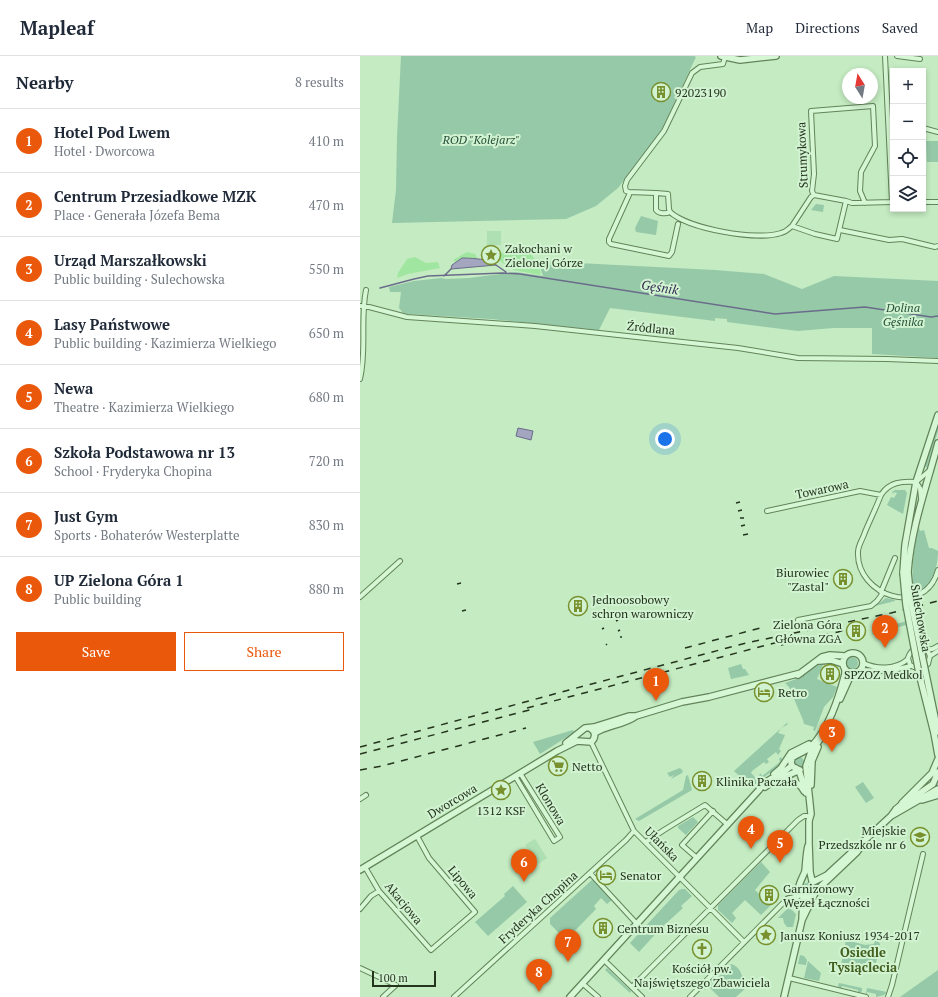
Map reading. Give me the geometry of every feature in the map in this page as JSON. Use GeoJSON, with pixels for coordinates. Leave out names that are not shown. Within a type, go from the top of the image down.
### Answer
{"type":"FeatureCollection","features":[{"type":"Feature","properties":{"kind":"street"},"geometry":{"type":"LineString","coordinates":[[776,56],[740,60],[723,57],[723,64],[700,67],[692,74],[664,131],[627,180],[625,186],[626,191],[668,194],[668,209],[681,219],[723,232],[744,235],[779,234],[785,232],[792,226],[815,234],[837,239],[846,201]]}},
{"type":"Feature","properties":{"kind":"street","name":"Strumykowa"},"geometry":{"type":"LineString","coordinates":[[885,56],[891,176]]}},
{"type":"Feature","properties":{"kind":"street"},"geometry":{"type":"LineString","coordinates":[[897,56],[920,59]]}},
{"type":"Feature","properties":{"kind":"street","name":"Strumykowa"},"geometry":{"type":"LineString","coordinates":[[814,195],[812,191],[814,174],[811,111],[873,106],[875,146],[861,172],[860,191],[865,203]]}},
{"type":"Feature","properties":{"kind":"street"},"geometry":{"type":"LineString","coordinates":[[926,129],[938,132]]}},
{"type":"Feature","properties":{"kind":"street"},"geometry":{"type":"LineString","coordinates":[[656,193],[656,211],[665,213],[670,212]]}},
{"type":"Feature","properties":{"kind":"street"},"geometry":{"type":"LineString","coordinates":[[629,195],[609,239],[611,244],[669,256],[672,252],[678,224]]}},
{"type":"Feature","properties":{"kind":"street","name":"Strumykowa"},"geometry":{"type":"LineString","coordinates":[[814,195],[865,203],[890,202]]}},
{"type":"Feature","properties":{"kind":"street","name":"Strumykowa"},"geometry":{"type":"LineString","coordinates":[[792,226],[811,197],[814,195]]}},
{"type":"Feature","properties":{"kind":"street"},"geometry":{"type":"LineString","coordinates":[[926,202],[938,202]]}},
{"type":"Feature","properties":{"kind":"street"},"geometry":{"type":"LineString","coordinates":[[840,230],[889,240],[902,240],[935,247],[938,246]]}},
{"type":"Feature","properties":{"kind":"street"},"geometry":{"type":"LineString","coordinates":[[360,379],[363,355],[362,306],[366,290]]}},
{"type":"Feature","properties":{"kind":"street","name":"Źródlana"},"geometry":{"type":"LineString","coordinates":[[362,306],[407,317],[506,323],[573,330],[738,348],[798,358],[938,361]]}},
{"type":"Feature","properties":{"kind":"street","name":"Sulechowska"},"geometry":{"type":"LineString","coordinates":[[938,415],[916,482],[905,545],[906,605],[920,673],[936,733],[938,755]]}},
{"type":"Feature","properties":{"kind":"street","name":"Sulechowska"},"geometry":{"type":"LineString","coordinates":[[906,572],[911,545],[938,443]]}},
{"type":"Feature","properties":{"kind":"street"},"geometry":{"type":"LineString","coordinates":[[931,469],[924,477],[916,482],[905,481],[894,484],[885,489],[859,547],[858,553],[861,568],[865,576],[875,588],[893,597],[903,598],[919,595],[932,585],[938,570]]}},
{"type":"Feature","properties":{"kind":"street","name":"Sulechowska"},"geometry":{"type":"LineString","coordinates":[[916,482],[920,488],[921,505]]}},
{"type":"Feature","properties":{"kind":"street","name":"Towarowa"},"geometry":{"type":"LineString","coordinates":[[767,511],[860,491],[881,496]]}},
{"type":"Feature","properties":{"kind":"street"},"geometry":{"type":"LineString","coordinates":[[798,620],[871,606],[877,601],[882,592],[895,558]]}},
{"type":"Feature","properties":{"kind":"street"},"geometry":{"type":"LineString","coordinates":[[360,597],[400,561]]}},
{"type":"Feature","properties":{"kind":"street"},"geometry":{"type":"LineString","coordinates":[[636,716],[631,720],[604,728],[595,733],[594,738],[590,742],[587,743],[582,741],[580,737],[580,733],[585,728],[590,728],[628,716],[636,716],[682,702],[771,681],[776,682],[796,677],[818,662],[822,657],[828,655],[845,656],[856,654],[861,657],[863,662],[873,666],[886,667],[899,665],[908,659],[909,655],[914,650],[938,646]]}},
{"type":"Feature","properties":{"kind":"street"},"geometry":{"type":"LineString","coordinates":[[835,706],[841,698],[854,673],[860,670],[889,671],[911,666],[917,668],[925,666],[928,664],[930,656],[927,649]]}},
{"type":"Feature","properties":{"kind":"street"},"geometry":{"type":"LineString","coordinates":[[930,656],[938,651]]}},
{"type":"Feature","properties":{"kind":"street"},"geometry":{"type":"LineString","coordinates":[[759,790],[803,769],[807,764],[811,752],[835,706],[846,674],[843,664],[845,656]]}},
{"type":"Feature","properties":{"kind":"street"},"geometry":{"type":"LineString","coordinates":[[908,659],[911,666]]}},
{"type":"Feature","properties":{"kind":"street"},"geometry":{"type":"LineString","coordinates":[[818,662],[831,660],[843,664]]}},
{"type":"Feature","properties":{"kind":"street"},"geometry":{"type":"LineString","coordinates":[[860,670],[863,662]]}},
{"type":"Feature","properties":{"kind":"street"},"geometry":{"type":"LineString","coordinates":[[845,670],[849,673],[854,673]]}},
{"type":"Feature","properties":{"kind":"street"},"geometry":{"type":"LineString","coordinates":[[590,728],[595,733]]}},
{"type":"Feature","properties":{"kind":"street","name":"Dworcowa"},"geometry":{"type":"LineString","coordinates":[[557,751],[580,733]]}},
{"type":"Feature","properties":{"kind":"street"},"geometry":{"type":"LineString","coordinates":[[770,779],[785,772],[792,765],[792,758],[808,749],[820,737]]}},
{"type":"Feature","properties":{"kind":"street"},"geometry":{"type":"LineString","coordinates":[[570,997],[728,825],[763,784],[782,768],[791,753],[808,745],[820,737]]}},
{"type":"Feature","properties":{"kind":"street"},"geometry":{"type":"LineString","coordinates":[[810,801],[812,799],[812,761],[822,741],[820,737]]}},
{"type":"Feature","properties":{"kind":"street","name":"Dworcowa"},"geometry":{"type":"LineString","coordinates":[[362,869],[557,751],[574,742],[582,741]]}},
{"type":"Feature","properties":{"kind":"street","name":"Ułańska"},"geometry":{"type":"LineString","coordinates":[[590,742],[634,830],[744,942]]}},
{"type":"Feature","properties":{"kind":"street"},"geometry":{"type":"LineString","coordinates":[[799,754],[803,755],[807,764],[811,817],[808,818]]}},
{"type":"Feature","properties":{"kind":"street"},"geometry":{"type":"LineString","coordinates":[[901,805],[932,772],[938,759]]}},
{"type":"Feature","properties":{"kind":"street"},"geometry":{"type":"LineString","coordinates":[[784,997],[802,920],[814,893],[815,885],[810,872],[808,818],[804,784],[799,770],[794,768],[792,765]]}},
{"type":"Feature","properties":{"kind":"street","name":"Klonowa"},"geometry":{"type":"LineString","coordinates":[[515,776],[554,841],[560,837],[520,773]]}},
{"type":"Feature","properties":{"kind":"street"},"geometry":{"type":"LineString","coordinates":[[801,883],[805,880],[813,882],[827,875],[852,850],[866,840],[891,816],[896,809],[933,784],[937,775]]}},
{"type":"Feature","properties":{"kind":"street"},"geometry":{"type":"LineString","coordinates":[[891,816],[938,788],[936,785],[937,775]]}},
{"type":"Feature","properties":{"kind":"street"},"geometry":{"type":"LineString","coordinates":[[768,785],[788,781],[796,782],[806,795]]}},
{"type":"Feature","properties":{"kind":"street"},"geometry":{"type":"LineString","coordinates":[[360,799],[366,795]]}},
{"type":"Feature","properties":{"kind":"street"},"geometry":{"type":"LineString","coordinates":[[916,802],[938,795]]}},
{"type":"Feature","properties":{"kind":"street"},"geometry":{"type":"LineString","coordinates":[[646,842],[705,805],[728,825]]}},
{"type":"Feature","properties":{"kind":"street"},"geometry":{"type":"LineString","coordinates":[[697,858],[682,844],[713,811]]}},
{"type":"Feature","properties":{"kind":"street"},"geometry":{"type":"LineString","coordinates":[[632,988],[798,820],[804,816],[808,818]]}},
{"type":"Feature","properties":{"kind":"street","name":"Fryderyka Chopina"},"geometry":{"type":"LineString","coordinates":[[454,997],[626,840],[634,830]]}},
{"type":"Feature","properties":{"kind":"street","name":"Lipowa"},"geometry":{"type":"LineString","coordinates":[[417,836],[429,858],[475,912],[431,950]]}},
{"type":"Feature","properties":{"kind":"street"},"geometry":{"type":"LineString","coordinates":[[690,997],[784,902],[789,898],[802,895],[808,897],[814,893],[857,852],[866,840]]}},
{"type":"Feature","properties":{"kind":"street"},"geometry":{"type":"LineString","coordinates":[[802,920],[802,895],[799,890],[804,872],[806,851],[809,844]]}},
{"type":"Feature","properties":{"kind":"street"},"geometry":{"type":"LineString","coordinates":[[888,997],[923,854]]}},
{"type":"Feature","properties":{"kind":"street","name":"Akacjowa"},"geometry":{"type":"LineString","coordinates":[[362,869],[379,891],[431,950]]}},
{"type":"Feature","properties":{"kind":"street"},"geometry":{"type":"LineString","coordinates":[[590,873],[637,924]]}},
{"type":"Feature","properties":{"kind":"street"},"geometry":{"type":"LineString","coordinates":[[360,908],[371,896],[379,891]]}},
{"type":"Feature","properties":{"kind":"street"},"geometry":{"type":"LineString","coordinates":[[789,898],[798,901],[802,906]]}},
{"type":"Feature","properties":{"kind":"street"},"geometry":{"type":"LineString","coordinates":[[604,960],[642,997]]}},
{"type":"Feature","properties":{"kind":"street"},"geometry":{"type":"LineString","coordinates":[[360,968],[396,985],[383,997]]}},
{"type":"Feature","properties":{"kind":"street"},"geometry":{"type":"LineString","coordinates":[[789,978],[866,997]]}},
{"type":"Feature","properties":{"kind":"street"},"geometry":{"type":"LineString","coordinates":[[582,983],[598,997]]}},
{"type":"Feature","properties":{"kind":"shaded area"},"geometry":{"type":"Polygon","coordinates":[[[487,231],[501,231],[501,245],[487,245],[487,231]]]}},
{"type":"Feature","properties":{"kind":"shaded area"},"geometry":{"type":"Polygon","coordinates":[[[535,839],[547,858],[538,864],[525,845],[535,839]]]}},
{"type":"Feature","properties":{"kind":"green space","name":"ROD \"Kolejarz\""},"geometry":{"type":"Polygon","coordinates":[[[401,56],[696,57],[661,131],[618,188],[596,206],[566,219],[392,223],[396,190],[401,56]]]}},
{"type":"Feature","properties":{"kind":"green space"},"geometry":{"type":"Polygon","coordinates":[[[926,141],[938,141],[938,162],[927,162],[926,141]]]}},
{"type":"Feature","properties":{"kind":"green space"},"geometry":{"type":"Polygon","coordinates":[[[816,204],[824,205],[823,212],[811,210],[816,204]]]}},
{"type":"Feature","properties":{"kind":"green space"},"geometry":{"type":"Polygon","coordinates":[[[641,216],[658,221],[656,235],[636,232],[635,228],[641,216]]]}},
{"type":"Feature","properties":{"kind":"green space","name":"Dolina Gęśnika"},"geometry":{"type":"Polygon","coordinates":[[[538,261],[764,274],[802,289],[834,276],[938,281],[938,358],[872,354],[872,328],[833,328],[798,331],[727,322],[727,319],[715,318],[715,321],[610,308],[599,330],[491,319],[408,314],[403,313],[399,308],[401,292],[390,292],[389,287],[414,281],[441,278],[469,278],[515,272],[543,276],[538,261]]]}},
{"type":"Feature","properties":{"kind":"green space"},"geometry":{"type":"Polygon","coordinates":[[[938,423],[938,431],[927,467],[923,466],[938,423]]]}},
{"type":"Feature","properties":{"kind":"green space"},"geometry":{"type":"Polygon","coordinates":[[[895,490],[905,490],[907,493],[903,514],[887,505],[891,497],[894,498],[897,493],[894,492],[893,494],[892,492],[895,490]]]}},
{"type":"Feature","properties":{"kind":"green space"},"geometry":{"type":"Polygon","coordinates":[[[919,527],[920,531],[924,530],[929,548],[938,551],[938,557],[933,577],[930,582],[914,594],[913,560],[919,527]]]}},
{"type":"Feature","properties":{"kind":"green space"},"geometry":{"type":"Polygon","coordinates":[[[886,598],[895,601],[875,606],[886,598]]]}},
{"type":"Feature","properties":{"kind":"green space"},"geometry":{"type":"Polygon","coordinates":[[[918,618],[918,622],[872,634],[892,627],[892,625],[918,618]]]}},
{"type":"Feature","properties":{"kind":"green space"},"geometry":{"type":"Polygon","coordinates":[[[850,657],[854,657],[858,663],[854,669],[850,669],[846,665],[846,661],[850,657]]]}},
{"type":"Feature","properties":{"kind":"green space"},"geometry":{"type":"Polygon","coordinates":[[[826,661],[817,679],[837,687],[833,697],[824,707],[815,731],[813,730],[814,727],[804,724],[789,687],[785,683],[799,678],[820,663],[826,661]]]}},
{"type":"Feature","properties":{"kind":"green space"},"geometry":{"type":"Polygon","coordinates":[[[741,664],[743,669],[745,669],[749,675],[731,679],[728,668],[741,664]]]}},
{"type":"Feature","properties":{"kind":"green space"},"geometry":{"type":"Polygon","coordinates":[[[781,729],[778,733],[785,735],[779,749],[781,751],[778,755],[776,752],[767,759],[769,762],[766,764],[764,762],[752,771],[751,773],[757,783],[752,788],[734,771],[781,729]]]}},
{"type":"Feature","properties":{"kind":"green space"},"geometry":{"type":"Polygon","coordinates":[[[573,730],[574,732],[570,735],[540,754],[533,742],[573,730]]]}},
{"type":"Feature","properties":{"kind":"green space"},"geometry":{"type":"Polygon","coordinates":[[[781,757],[783,760],[777,767],[762,779],[760,776],[759,778],[760,773],[762,776],[780,762],[779,759],[781,757]]]}},
{"type":"Feature","properties":{"kind":"green space"},"geometry":{"type":"Polygon","coordinates":[[[799,757],[804,762],[799,767],[794,762],[799,757]]]}},
{"type":"Feature","properties":{"kind":"green space"},"geometry":{"type":"Polygon","coordinates":[[[680,768],[683,771],[682,773],[671,779],[674,775],[670,777],[667,773],[680,768]]]}},
{"type":"Feature","properties":{"kind":"green space"},"geometry":{"type":"Polygon","coordinates":[[[688,775],[692,790],[639,821],[635,819],[683,790],[686,776],[688,775]]]}},
{"type":"Feature","properties":{"kind":"green space"},"geometry":{"type":"Polygon","coordinates":[[[863,782],[874,798],[866,803],[855,787],[863,782]]]}},
{"type":"Feature","properties":{"kind":"green space"},"geometry":{"type":"Polygon","coordinates":[[[693,817],[698,822],[686,835],[678,828],[678,826],[693,817]]]}},
{"type":"Feature","properties":{"kind":"green space"},"geometry":{"type":"Polygon","coordinates":[[[761,862],[770,872],[755,890],[771,905],[761,915],[745,900],[732,913],[736,918],[732,923],[718,910],[718,905],[761,862]]]}},
{"type":"Feature","properties":{"kind":"green space"},"geometry":{"type":"Polygon","coordinates":[[[593,879],[613,899],[607,904],[601,898],[594,906],[596,909],[566,940],[550,924],[550,918],[593,879]]]}},
{"type":"Feature","properties":{"kind":"green space"},"geometry":{"type":"Polygon","coordinates":[[[806,883],[810,883],[812,884],[812,892],[806,893],[803,890],[803,886],[806,883]]]}},
{"type":"Feature","properties":{"kind":"green space"},"geometry":{"type":"Polygon","coordinates":[[[513,886],[527,902],[488,936],[475,922],[505,896],[504,894],[513,886]]]}},
{"type":"Feature","properties":{"kind":"green space"},"geometry":{"type":"Polygon","coordinates":[[[685,889],[692,896],[681,906],[683,908],[661,928],[639,952],[630,943],[679,890],[685,889]]]}},
{"type":"Feature","properties":{"kind":"green space"},"geometry":{"type":"Polygon","coordinates":[[[789,907],[796,914],[793,927],[787,927],[783,918],[778,918],[789,907]]]}},
{"type":"Feature","properties":{"kind":"green space"},"geometry":{"type":"Polygon","coordinates":[[[876,937],[880,944],[876,963],[872,962],[869,973],[841,965],[846,940],[865,945],[874,944],[876,937]]]}},
{"type":"Feature","properties":{"kind":"green space"},"geometry":{"type":"Polygon","coordinates":[[[800,955],[804,956],[807,960],[806,965],[798,964],[800,955]]]}},
{"type":"Feature","properties":{"kind":"green space"},"geometry":{"type":"Polygon","coordinates":[[[808,961],[821,973],[819,981],[804,978],[808,961]]]}},
{"type":"Feature","properties":{"kind":"green space"},"geometry":{"type":"Polygon","coordinates":[[[726,964],[727,966],[705,990],[703,988],[726,964]]]}},
{"type":"Feature","properties":{"kind":"green space"},"geometry":{"type":"Polygon","coordinates":[[[731,964],[738,968],[748,986],[736,997],[719,997],[709,987],[731,964]]]}},
{"type":"Feature","properties":{"kind":"green space"},"geometry":{"type":"Polygon","coordinates":[[[607,968],[631,991],[630,993],[605,970],[607,968]]]}},
{"type":"Feature","properties":{"kind":"green space"},"geometry":{"type":"Polygon","coordinates":[[[938,970],[938,997],[900,997],[938,970]]]}},
{"type":"Feature","properties":{"kind":"green space"},"geometry":{"type":"Polygon","coordinates":[[[839,983],[862,988],[862,991],[858,993],[858,990],[842,986],[841,989],[838,986],[839,983]]]}},
{"type":"Feature","properties":{"kind":"green space"},"geometry":{"type":"Polygon","coordinates":[[[867,988],[887,992],[884,995],[876,997],[876,994],[867,992],[866,994],[867,988]]]}},
{"type":"Feature","properties":{"kind":"sand"},"geometry":{"type":"Polygon","coordinates":[[[497,251],[503,253],[530,253],[537,262],[541,273],[540,275],[513,270],[512,265],[504,264],[496,258],[497,251]]]}},
{"type":"Feature","properties":{"kind":"sand"},"geometry":{"type":"Polygon","coordinates":[[[467,252],[475,254],[478,259],[466,258],[455,262],[453,260],[467,252]]]}},
{"type":"Feature","properties":{"kind":"sand"},"geometry":{"type":"Polygon","coordinates":[[[415,257],[426,263],[438,262],[440,268],[408,274],[397,278],[398,273],[407,259],[415,257]]]}},
{"type":"Feature","properties":{"kind":"water"},"geometry":{"type":"Polygon","coordinates":[[[462,258],[486,260],[496,265],[451,269],[452,265],[462,258]]]}},
{"type":"Feature","properties":{"kind":"water"},"geometry":{"type":"Polygon","coordinates":[[[518,428],[533,431],[531,440],[516,436],[518,428]]]}},
{"type":"Feature","properties":{"kind":"waterway"},"geometry":{"type":"LineString","coordinates":[[496,265],[506,272]]}},
{"type":"Feature","properties":{"kind":"waterway","name":"Gęśnik"},"geometry":{"type":"LineString","coordinates":[[444,276],[451,269]]}},
{"type":"Feature","properties":{"kind":"waterway","name":"Gęśnik"},"geometry":{"type":"LineString","coordinates":[[380,288],[428,276],[503,273],[520,274],[775,314],[865,307],[931,317],[938,316]]}},
{"type":"Feature","properties":{"kind":"railway"},"geometry":{"type":"LineString","coordinates":[[736,503],[740,502]]}},
{"type":"Feature","properties":{"kind":"railway"},"geometry":{"type":"LineString","coordinates":[[738,511],[742,510]]}},
{"type":"Feature","properties":{"kind":"railway"},"geometry":{"type":"LineString","coordinates":[[741,526],[745,525]]}},
{"type":"Feature","properties":{"kind":"railway"},"geometry":{"type":"LineString","coordinates":[[743,535],[748,534]]}},
{"type":"Feature","properties":{"kind":"railway"},"geometry":{"type":"LineString","coordinates":[[457,584],[461,583]]}},
{"type":"Feature","properties":{"kind":"railway"},"geometry":{"type":"LineString","coordinates":[[360,747],[746,643],[891,613],[938,601]]}},
{"type":"Feature","properties":{"kind":"railway"},"geometry":{"type":"LineString","coordinates":[[462,611],[466,610]]}},
{"type":"Feature","properties":{"kind":"railway"},"geometry":{"type":"LineString","coordinates":[[781,645],[838,632],[862,624]]}},
{"type":"Feature","properties":{"kind":"railway"},"geometry":{"type":"LineString","coordinates":[[685,648],[764,627]]}},
{"type":"Feature","properties":{"kind":"railway"},"geometry":{"type":"LineString","coordinates":[[527,708],[786,640]]}},
{"type":"Feature","properties":{"kind":"railway"},"geometry":{"type":"LineString","coordinates":[[360,754],[533,709]]}},
{"type":"Feature","properties":{"kind":"railway"},"geometry":{"type":"LineString","coordinates":[[360,770],[382,766],[526,728]]}},
{"type":"Feature","properties":{"kind":"place","name":"92023190"},"geometry":{"type":"Point","coordinates":[661,92]}},
{"type":"Feature","properties":{"kind":"place","name":"Zakochani w Zielonej Górze"},"geometry":{"type":"Point","coordinates":[491,255]}},
{"type":"Feature","properties":{"kind":"place","name":"Biurowiec \"Zastal\""},"geometry":{"type":"Point","coordinates":[843,579]}},
{"type":"Feature","properties":{"kind":"place","name":"Jednoosobowy schron warowniczy"},"geometry":{"type":"Point","coordinates":[578,606]}},
{"type":"Feature","properties":{"kind":"place","name":"Zielona Góra Główna ZGA"},"geometry":{"type":"Point","coordinates":[856,631]}},
{"type":"Feature","properties":{"kind":"place","name":"Centrum Przesiadkowe MZK"},"geometry":{"type":"Point","coordinates":[885,648]}},
{"type":"Feature","properties":{"kind":"place","name":"SPZOZ Medkol"},"geometry":{"type":"Point","coordinates":[830,674]}},
{"type":"Feature","properties":{"kind":"place","name":"Retro"},"geometry":{"type":"Point","coordinates":[764,692]}},
{"type":"Feature","properties":{"kind":"place","name":"Hotel Pod Lwem"},"geometry":{"type":"Point","coordinates":[656,701]}},
{"type":"Feature","properties":{"kind":"place","name":"Urząd Marszałkowski"},"geometry":{"type":"Point","coordinates":[832,752]}},
{"type":"Feature","properties":{"kind":"place","name":"Netto"},"geometry":{"type":"Point","coordinates":[558,766]}},
{"type":"Feature","properties":{"kind":"place","name":"Klinika Paczała"},"geometry":{"type":"Point","coordinates":[702,781]}},
{"type":"Feature","properties":{"kind":"place","name":"1312 KSF"},"geometry":{"type":"Point","coordinates":[501,790]}},
{"type":"Feature","properties":{"kind":"place","name":"Miejskie Przedszkole nr 6"},"geometry":{"type":"Point","coordinates":[920,837]}},
{"type":"Feature","properties":{"kind":"place","name":"Lasy Państwowe"},"geometry":{"type":"Point","coordinates":[751,849]}},
{"type":"Feature","properties":{"kind":"place","name":"Newa"},"geometry":{"type":"Point","coordinates":[780,863]}},
{"type":"Feature","properties":{"kind":"place","name":"Senator"},"geometry":{"type":"Point","coordinates":[606,875]}},
{"type":"Feature","properties":{"kind":"place","name":"Szkoła Podstawowa nr 13"},"geometry":{"type":"Point","coordinates":[524,882]}},
{"type":"Feature","properties":{"kind":"place","name":"Garnizonowy Węzeł Łączności"},"geometry":{"type":"Point","coordinates":[769,895]}},
{"type":"Feature","properties":{"kind":"place","name":"Centrum Biznesu"},"geometry":{"type":"Point","coordinates":[603,928]}},
{"type":"Feature","properties":{"kind":"place","name":"Janusz Koniusz 1934-2017"},"geometry":{"type":"Point","coordinates":[766,935]}},
{"type":"Feature","properties":{"kind":"place","name":"Kościół pw. Najświętszego Zbawiciela"},"geometry":{"type":"Point","coordinates":[702,949]}},
{"type":"Feature","properties":{"kind":"place","name":"Just Gym"},"geometry":{"type":"Point","coordinates":[568,962]}},
{"type":"Feature","properties":{"kind":"place","name":"UP Zielona Góra 1"},"geometry":{"type":"Point","coordinates":[539,992]}},
{"type":"Feature","properties":{"kind":"district","name":"Osiedle Tysiąclecia"},"geometry":{"type":"Point","coordinates":[863,960]}}]}
